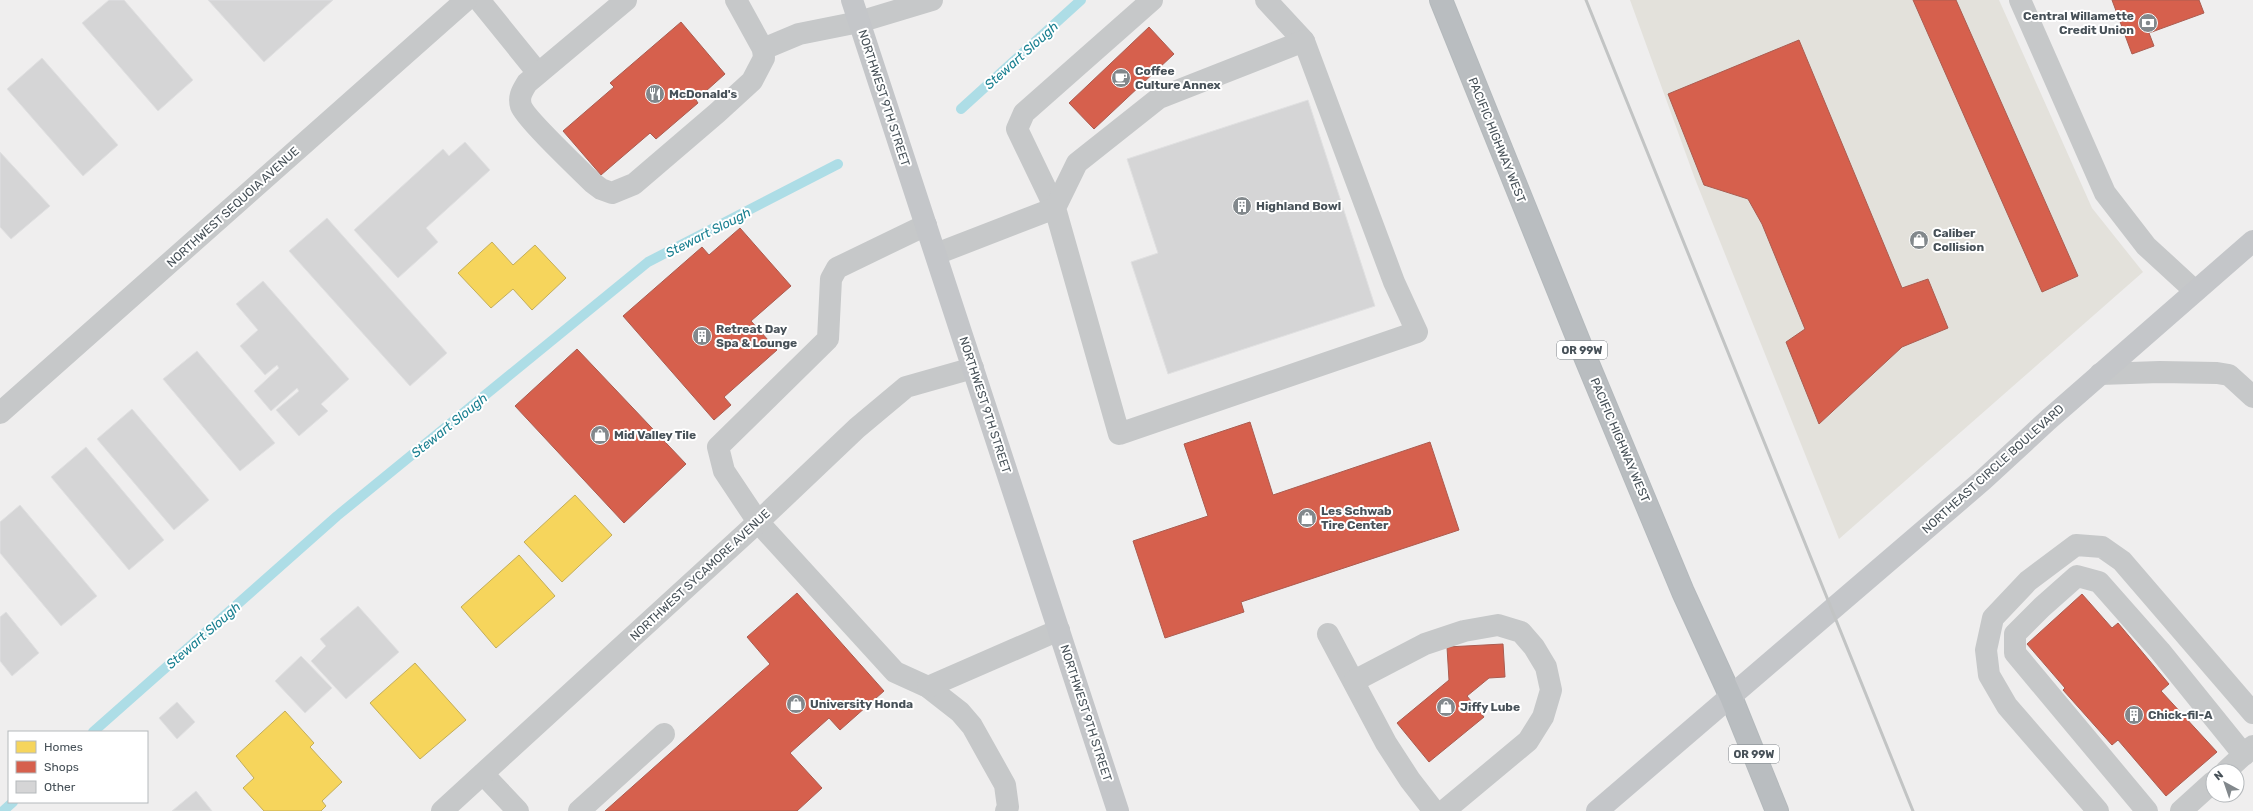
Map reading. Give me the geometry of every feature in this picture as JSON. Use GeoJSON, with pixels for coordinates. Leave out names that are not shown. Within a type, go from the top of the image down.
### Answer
{"type":"FeatureCollection","features":[{"type":"Feature","properties":{"kind":"highway","name":"PACIFIC HIGHWAY WEST"},"geometry":{"type":"LineString","coordinates":[[1441,0],[1586,359],[1683,592],[1732,697],[1777,811]]}},
{"type":"Feature","properties":{"kind":"main road","name":"NORTHWEST 9TH STREET"},"geometry":{"type":"LineString","coordinates":[[852,0],[1118,811]]}},
{"type":"Feature","properties":{"kind":"main road","name":"NORTHEAST CIRCLE BOULEVARD"},"geometry":{"type":"LineString","coordinates":[[1597,811],[1732,697],[1978,484],[2100,374],[2253,241]]}},
{"type":"Feature","properties":{"kind":"street","name":"NORTHWEST SEQUOIA AVENUE"},"geometry":{"type":"LineString","coordinates":[[0,413],[466,0]]}},
{"type":"Feature","properties":{"kind":"street"},"geometry":{"type":"LineString","coordinates":[[479,0],[538,73]]}},
{"type":"Feature","properties":{"kind":"street"},"geometry":{"type":"LineString","coordinates":[[626,0],[538,73],[527,83],[520,96],[521,107],[593,183],[601,189],[612,193],[634,184],[752,81],[764,58],[763,49],[736,0]]}},
{"type":"Feature","properties":{"kind":"street"},"geometry":{"type":"LineString","coordinates":[[763,49],[799,34],[859,22],[932,0]]}},
{"type":"Feature","properties":{"kind":"street"},"geometry":{"type":"LineString","coordinates":[[1152,0],[1024,113],[1017,129],[1055,208],[1119,434],[1417,332],[1394,282],[1304,41],[1266,0]]}},
{"type":"Feature","properties":{"kind":"street"},"geometry":{"type":"LineString","coordinates":[[2020,0],[2105,194],[2146,246],[2195,291]]}},
{"type":"Feature","properties":{"kind":"street"},"geometry":{"type":"LineString","coordinates":[[936,254],[1055,208],[1077,163],[1159,98],[1304,41]]}},
{"type":"Feature","properties":{"kind":"street"},"geometry":{"type":"LineString","coordinates":[[926,225],[837,268],[831,280],[828,339],[718,447],[724,471],[758,522],[895,672],[928,687],[960,712],[972,726],[1005,785],[1008,807],[1006,811]]}},
{"type":"Feature","properties":{"kind":"street","name":"NORTHWEST SYCAMORE AVENUE"},"geometry":{"type":"LineString","coordinates":[[442,811],[758,522],[857,428],[906,388],[973,368]]}},
{"type":"Feature","properties":{"kind":"street"},"geometry":{"type":"LineString","coordinates":[[2100,374],[2160,372],[2217,373],[2229,375],[2253,397]]}},
{"type":"Feature","properties":{"kind":"street"},"geometry":{"type":"LineString","coordinates":[[2098,811],[2007,706],[1989,675],[1986,650],[1993,618],[2028,582],[2076,545],[2102,547],[2122,561],[2253,713]]}},
{"type":"Feature","properties":{"kind":"street"},"geometry":{"type":"LineString","coordinates":[[2147,811],[2015,653],[2015,634],[2042,607],[2078,576],[2100,582],[2248,751],[2235,763]]}},
{"type":"Feature","properties":{"kind":"street"},"geometry":{"type":"LineString","coordinates":[[1354,682],[1425,644],[1464,631],[1498,626],[1521,632],[1534,647],[1546,667],[1551,690],[1543,717],[1528,741],[1444,811]]}},
{"type":"Feature","properties":{"kind":"street"},"geometry":{"type":"LineString","coordinates":[[928,687],[1059,630]]}},
{"type":"Feature","properties":{"kind":"street"},"geometry":{"type":"LineString","coordinates":[[1328,634],[1386,743],[1410,780],[1434,811]]}},
{"type":"Feature","properties":{"kind":"street"},"geometry":{"type":"LineString","coordinates":[[579,811],[664,734]]}},
{"type":"Feature","properties":{"kind":"street"},"geometry":{"type":"LineString","coordinates":[[483,774],[518,811]]}},
{"type":"Feature","properties":{"kind":"street"},"geometry":{"type":"LineString","coordinates":[[2181,811],[2205,789]]}},
{"type":"Feature","properties":{"kind":"shaded area","name":"Caliber Collision"},"geometry":{"type":"Polygon","coordinates":[[[1630,0],[1999,0],[2092,208],[2143,272],[1839,539],[1695,179],[1630,0]]]}},
{"type":"Feature","properties":{"kind":"building: Homes"},"geometry":{"type":"Polygon","coordinates":[[[492,242],[513,265],[535,245],[566,278],[532,310],[513,289],[491,308],[458,273],[492,242]]]}},
{"type":"Feature","properties":{"kind":"building: Homes"},"geometry":{"type":"Polygon","coordinates":[[[575,495],[612,535],[562,582],[524,542],[575,495]]]}},
{"type":"Feature","properties":{"kind":"building: Homes"},"geometry":{"type":"Polygon","coordinates":[[[519,555],[555,596],[496,648],[461,607],[519,555]]]}},
{"type":"Feature","properties":{"kind":"building: Homes"},"geometry":{"type":"Polygon","coordinates":[[[415,663],[466,720],[420,759],[370,703],[415,663]]]}},
{"type":"Feature","properties":{"kind":"building: Homes"},"geometry":{"type":"Polygon","coordinates":[[[285,711],[314,743],[310,747],[342,782],[322,801],[326,806],[321,811],[264,811],[243,788],[254,778],[236,756],[285,711]]]}},
{"type":"Feature","properties":{"kind":"building: Shops"},"geometry":{"type":"Polygon","coordinates":[[[1913,0],[1956,0],[2078,276],[2042,292],[1913,0]]]}},
{"type":"Feature","properties":{"kind":"building: Shops","name":"Central Willamette Credit Union"},"geometry":{"type":"Polygon","coordinates":[[[2112,0],[2199,0],[2204,13],[2149,33],[2154,46],[2132,54],[2112,0]]]}},
{"type":"Feature","properties":{"kind":"building: Shops","name":"McDonald's"},"geometry":{"type":"Polygon","coordinates":[[[681,22],[725,74],[696,100],[698,103],[656,139],[650,133],[601,175],[563,131],[614,87],[610,83],[681,22]]]}},
{"type":"Feature","properties":{"kind":"building: Shops","name":"Coffee Culture Annex"},"geometry":{"type":"Polygon","coordinates":[[[1149,27],[1174,54],[1094,129],[1069,103],[1149,27]]]}},
{"type":"Feature","properties":{"kind":"building: Shops"},"geometry":{"type":"Polygon","coordinates":[[[1799,40],[1902,288],[1928,279],[1948,328],[1902,347],[1819,424],[1786,342],[1805,329],[1762,224],[1748,199],[1704,185],[1668,94],[1799,40]]]}},
{"type":"Feature","properties":{"kind":"building: Shops","name":"Retreat Day Spa & Lounge"},"geometry":{"type":"Polygon","coordinates":[[[740,228],[791,286],[751,321],[777,350],[724,397],[731,405],[714,420],[623,316],[702,247],[709,255],[740,228]]]}},
{"type":"Feature","properties":{"kind":"building: Shops","name":"Mid Valley Tile"},"geometry":{"type":"Polygon","coordinates":[[[577,349],[686,464],[624,523],[515,406],[577,349]]]}},
{"type":"Feature","properties":{"kind":"building: Shops"},"geometry":{"type":"Polygon","coordinates":[[[1250,422],[1273,495],[1430,442],[1459,530],[1241,602],[1244,612],[1165,638],[1133,541],[1208,516],[1184,444],[1250,422]]]}},
{"type":"Feature","properties":{"kind":"building: Shops","name":"University Honda"},"geometry":{"type":"Polygon","coordinates":[[[797,593],[884,691],[840,730],[829,718],[790,753],[822,788],[797,811],[605,811],[770,664],[747,637],[797,593]]]}},
{"type":"Feature","properties":{"kind":"building: Shops","name":"Chick-fil-A"},"geometry":{"type":"Polygon","coordinates":[[[2082,594],[2112,628],[2118,623],[2169,684],[2161,691],[2217,752],[2166,796],[2118,740],[2112,745],[2063,690],[2065,688],[2027,644],[2082,594]]]}},
{"type":"Feature","properties":{"kind":"building: Shops","name":"Jiffy Lube"},"geometry":{"type":"Polygon","coordinates":[[[1503,644],[1505,677],[1489,678],[1467,696],[1484,717],[1429,762],[1397,723],[1449,680],[1447,647],[1503,644]]]}},
{"type":"Feature","properties":{"kind":"building: Other"},"geometry":{"type":"Polygon","coordinates":[[[109,0],[124,0],[193,80],[158,111],[82,23],[109,0]]]}},
{"type":"Feature","properties":{"kind":"building: Other"},"geometry":{"type":"Polygon","coordinates":[[[208,0],[333,0],[264,62],[208,0]]]}},
{"type":"Feature","properties":{"kind":"building: Other"},"geometry":{"type":"Polygon","coordinates":[[[42,58],[118,145],[83,176],[7,89],[42,58]]]}},
{"type":"Feature","properties":{"kind":"building: Other","name":"Highland Bowl"},"geometry":{"type":"Polygon","coordinates":[[[1308,100],[1375,306],[1168,374],[1131,262],[1158,253],[1127,159],[1308,100]]]}},
{"type":"Feature","properties":{"kind":"building: Other"},"geometry":{"type":"Polygon","coordinates":[[[465,142],[490,170],[426,228],[438,242],[398,278],[354,230],[443,149],[449,156],[465,142]]]}},
{"type":"Feature","properties":{"kind":"building: Other"},"geometry":{"type":"Polygon","coordinates":[[[0,152],[50,206],[11,239],[0,227],[0,152]]]}},
{"type":"Feature","properties":{"kind":"building: Other"},"geometry":{"type":"Polygon","coordinates":[[[327,218],[447,353],[410,386],[289,251],[327,218]]]}},
{"type":"Feature","properties":{"kind":"building: Other"},"geometry":{"type":"Polygon","coordinates":[[[263,281],[349,379],[321,404],[328,411],[299,436],[276,410],[299,391],[297,388],[271,411],[254,391],[279,368],[277,365],[265,375],[240,346],[258,330],[236,304],[263,281]]]}},
{"type":"Feature","properties":{"kind":"building: Other"},"geometry":{"type":"Polygon","coordinates":[[[197,351],[275,443],[240,471],[163,379],[197,351]]]}},
{"type":"Feature","properties":{"kind":"building: Other"},"geometry":{"type":"Polygon","coordinates":[[[132,409],[209,500],[174,530],[97,439],[132,409]]]}},
{"type":"Feature","properties":{"kind":"building: Other"},"geometry":{"type":"Polygon","coordinates":[[[86,447],[164,540],[129,570],[51,477],[86,447]]]}},
{"type":"Feature","properties":{"kind":"building: Other"},"geometry":{"type":"Polygon","coordinates":[[[20,505],[97,596],[61,626],[0,553],[0,522],[20,505]]]}},
{"type":"Feature","properties":{"kind":"building: Other"},"geometry":{"type":"Polygon","coordinates":[[[358,606],[399,652],[346,699],[311,661],[326,646],[320,639],[358,606]]]}},
{"type":"Feature","properties":{"kind":"building: Other"},"geometry":{"type":"Polygon","coordinates":[[[6,612],[39,653],[12,676],[0,661],[0,617],[6,612]]]}},
{"type":"Feature","properties":{"kind":"building: Other"},"geometry":{"type":"Polygon","coordinates":[[[301,656],[332,688],[305,713],[275,681],[301,656]]]}},
{"type":"Feature","properties":{"kind":"building: Other"},"geometry":{"type":"Polygon","coordinates":[[[177,702],[195,722],[177,739],[159,718],[177,702]]]}},
{"type":"Feature","properties":{"kind":"building: Other"},"geometry":{"type":"Polygon","coordinates":[[[196,791],[212,811],[172,811],[196,791]]]}},
{"type":"Feature","properties":{"kind":"waterway","name":"Stewart Slough"},"geometry":{"type":"LineString","coordinates":[[961,109],[1081,0]]}},
{"type":"Feature","properties":{"kind":"waterway","name":"Stewart Slough"},"geometry":{"type":"LineString","coordinates":[[94,731],[337,516],[648,262],[838,164]]}},
{"type":"Feature","properties":{"kind":"waterway","name":"Stewart Slough"},"geometry":{"type":"LineString","coordinates":[[3,811],[12,803]]}},
{"type":"Feature","properties":{"kind":"railway"},"geometry":{"type":"LineString","coordinates":[[1586,0],[1913,811]]}},
{"type":"Feature","properties":{"kind":"place","name":"Central Willamette Credit Union"},"geometry":{"type":"Point","coordinates":[2148,23]}},
{"type":"Feature","properties":{"kind":"place","name":"Coffee Culture Annex"},"geometry":{"type":"Point","coordinates":[1121,78]}},
{"type":"Feature","properties":{"kind":"place","name":"McDonald's"},"geometry":{"type":"Point","coordinates":[655,94]}},
{"type":"Feature","properties":{"kind":"place","name":"Highland Bowl"},"geometry":{"type":"Point","coordinates":[1242,206]}},
{"type":"Feature","properties":{"kind":"place","name":"Caliber Collision"},"geometry":{"type":"Point","coordinates":[1919,240]}},
{"type":"Feature","properties":{"kind":"place","name":"Retreat Day Spa & Lounge"},"geometry":{"type":"Point","coordinates":[702,336]}},
{"type":"Feature","properties":{"kind":"place","name":"Mid Valley Tile"},"geometry":{"type":"Point","coordinates":[600,435]}},
{"type":"Feature","properties":{"kind":"place","name":"Les Schwab Tire Center"},"geometry":{"type":"Point","coordinates":[1307,518]}},
{"type":"Feature","properties":{"kind":"place","name":"University Honda"},"geometry":{"type":"Point","coordinates":[796,704]}},
{"type":"Feature","properties":{"kind":"place","name":"Jiffy Lube"},"geometry":{"type":"Point","coordinates":[1446,707]}},
{"type":"Feature","properties":{"kind":"place","name":"Chick-fil-A"},"geometry":{"type":"Point","coordinates":[2134,715]}}]}
